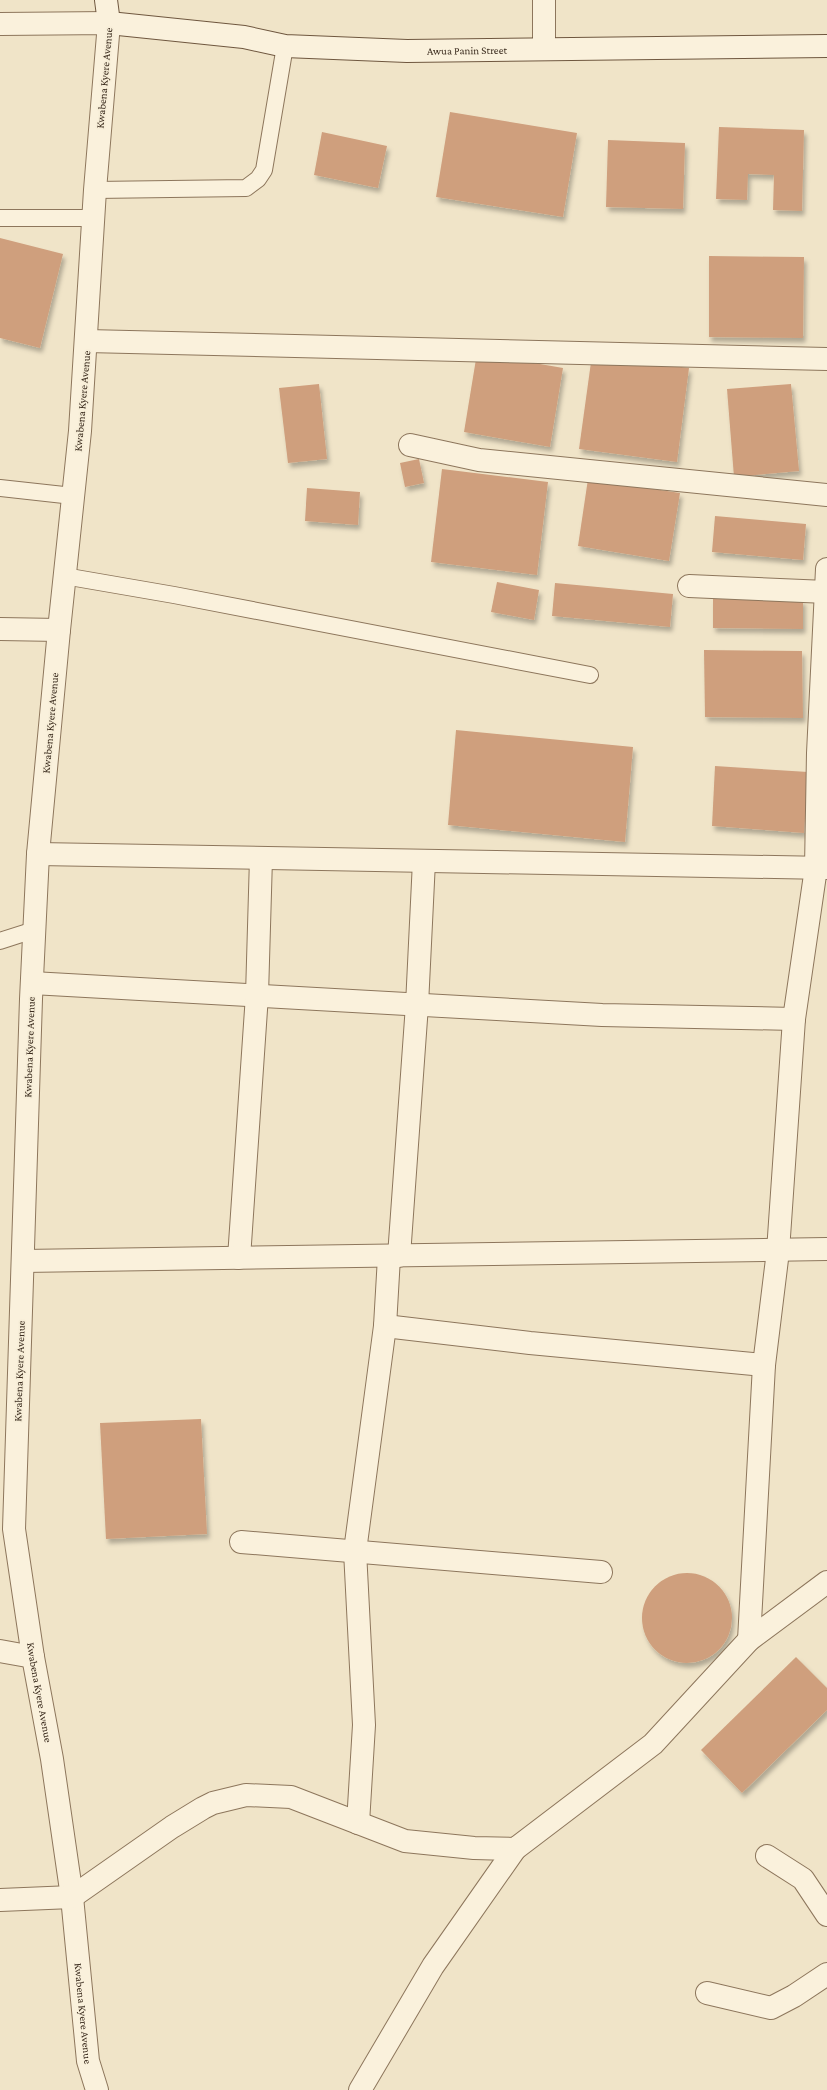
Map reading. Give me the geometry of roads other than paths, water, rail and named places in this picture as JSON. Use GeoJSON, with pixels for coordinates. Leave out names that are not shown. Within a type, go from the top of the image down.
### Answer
{"type":"FeatureCollection","features":[{"type":"Feature","properties":{"kind":"street","name":"Kwabena Kyere Avenue"},"geometry":{"type":"LineString","coordinates":[[97,2090],[88,2061],[72,1897],[52,1759],[33,1657],[14,1529],[32,983],[38,854],[87,340],[95,190],[109,23],[106,0]]}},
{"type":"Feature","properties":{"kind":"street"},"geometry":{"type":"LineString","coordinates":[[544,0],[544,49]]}},
{"type":"Feature","properties":{"kind":"street","name":"Awua Panin Street"},"geometry":{"type":"LineString","coordinates":[[0,24],[109,23],[244,37],[285,46],[407,51],[827,46]]}},
{"type":"Feature","properties":{"kind":"street"},"geometry":{"type":"LineString","coordinates":[[87,340],[827,360]]}},
{"type":"Feature","properties":{"kind":"street"},"geometry":{"type":"LineString","coordinates":[[410,445],[479,460],[827,495]]}},
{"type":"Feature","properties":{"kind":"street"},"geometry":{"type":"LineString","coordinates":[[749,1640],[764,1366],[778,1251],[794,1019],[822,868],[827,569]]}},
{"type":"Feature","properties":{"kind":"street"},"geometry":{"type":"LineString","coordinates":[[689,586],[826,592]]}},
{"type":"Feature","properties":{"kind":"street"},"geometry":{"type":"LineString","coordinates":[[0,629],[59,630]]}},
{"type":"Feature","properties":{"kind":"street"},"geometry":{"type":"LineString","coordinates":[[38,854],[822,868]]}},
{"type":"Feature","properties":{"kind":"street"},"geometry":{"type":"LineString","coordinates":[[239,1258],[257,995],[260,858]]}},
{"type":"Feature","properties":{"kind":"street"},"geometry":{"type":"LineString","coordinates":[[358,1823],[364,1725],[355,1551],[394,1257],[417,1005],[424,861]]}},
{"type":"Feature","properties":{"kind":"street"},"geometry":{"type":"LineString","coordinates":[[32,983],[602,1015],[794,1019]]}},
{"type":"Feature","properties":{"kind":"street"},"geometry":{"type":"LineString","coordinates":[[23,1261],[394,1257],[827,1249]]}},
{"type":"Feature","properties":{"kind":"street"},"geometry":{"type":"LineString","coordinates":[[385,1326],[530,1343],[764,1366]]}},
{"type":"Feature","properties":{"kind":"street"},"geometry":{"type":"LineString","coordinates":[[241,1542],[601,1572]]}},
{"type":"Feature","properties":{"kind":"street"},"geometry":{"type":"LineString","coordinates":[[360,2090],[433,1966],[515,1849],[653,1744],[749,1640],[827,1582]]}},
{"type":"Feature","properties":{"kind":"street"},"geometry":{"type":"LineString","coordinates":[[0,1651],[33,1657]]}},
{"type":"Feature","properties":{"kind":"street"},"geometry":{"type":"LineString","coordinates":[[0,1900],[72,1897],[172,1827],[213,1803],[246,1795],[291,1797],[405,1841],[474,1848],[515,1849]]}},
{"type":"Feature","properties":{"kind":"street"},"geometry":{"type":"LineString","coordinates":[[767,1856],[803,1879],[827,1915]]}},
{"type":"Feature","properties":{"kind":"street"},"geometry":{"type":"LineString","coordinates":[[707,1993],[771,2008],[794,1996],[827,1974]]}},
{"type":"Feature","properties":{"kind":"lane"},"geometry":{"type":"LineString","coordinates":[[95,190],[246,188],[258,180],[264,170],[285,46]]}},
{"type":"Feature","properties":{"kind":"lane"},"geometry":{"type":"LineString","coordinates":[[0,218],[94,218]]}},
{"type":"Feature","properties":{"kind":"lane"},"geometry":{"type":"LineString","coordinates":[[0,488],[73,496]]}},
{"type":"Feature","properties":{"kind":"lane"},"geometry":{"type":"LineString","coordinates":[[64,576],[174,594],[590,675]]}},
{"type":"Feature","properties":{"kind":"lane"},"geometry":{"type":"LineString","coordinates":[[0,941],[34,930]]}}]}
